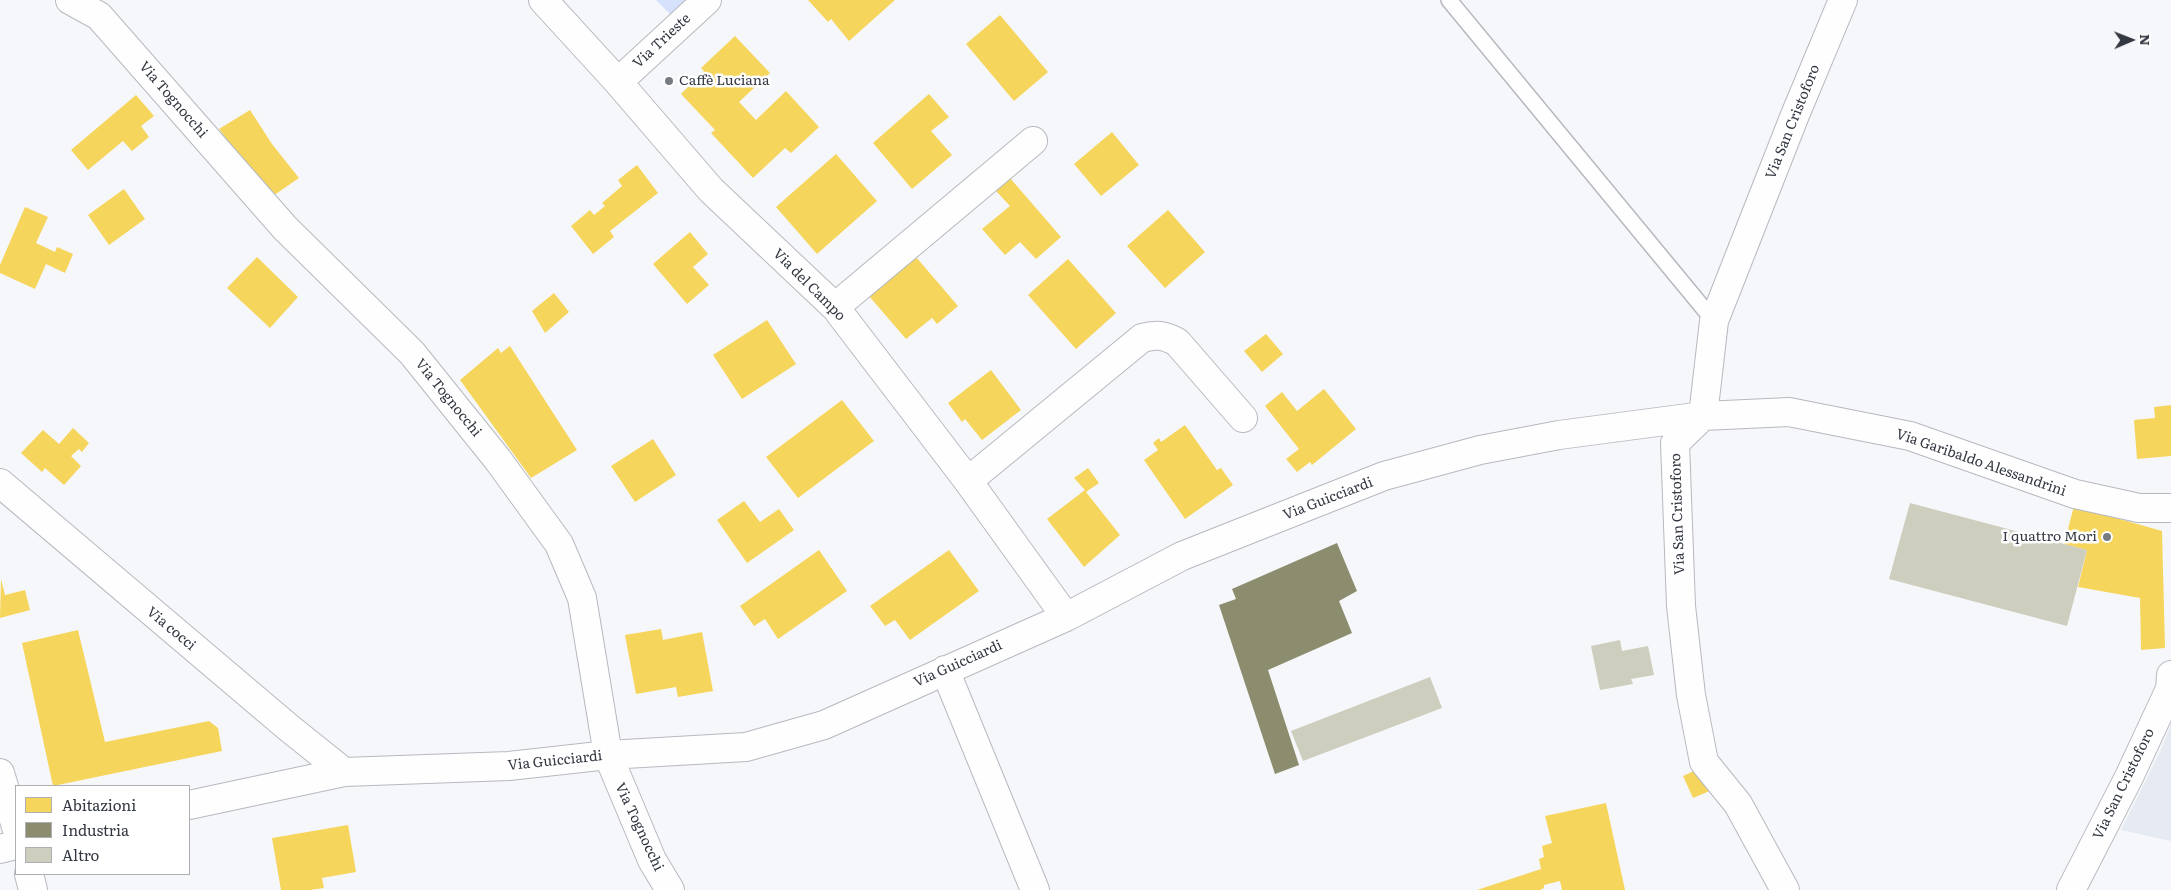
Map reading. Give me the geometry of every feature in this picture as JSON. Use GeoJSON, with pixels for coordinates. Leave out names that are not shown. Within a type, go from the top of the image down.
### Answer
{"type":"FeatureCollection","features":[{"type":"Feature","properties":{"kind":"street","name":"Via Tognocchi"},"geometry":{"type":"LineString","coordinates":[[70,0],[99,16],[285,228],[412,353],[498,460],[554,536],[582,598],[608,755],[652,860],[670,890]]}},
{"type":"Feature","properties":{"kind":"street","name":"Via del Campo"},"geometry":{"type":"LineString","coordinates":[[543,0],[618,82],[711,190],[835,307],[968,481],[1066,616]]}},
{"type":"Feature","properties":{"kind":"street","name":"Via Trieste"},"geometry":{"type":"LineString","coordinates":[[618,82],[707,0]]}},
{"type":"Feature","properties":{"kind":"street","name":"Via San Cristoforo"},"geometry":{"type":"LineString","coordinates":[[1785,890],[1738,804],[1704,762],[1691,695],[1681,606],[1675,443],[1702,416],[1714,321],[1795,115],[1843,0]]}},
{"type":"Feature","properties":{"kind":"street"},"geometry":{"type":"LineString","coordinates":[[835,307],[1033,142]]}},
{"type":"Feature","properties":{"kind":"street"},"geometry":{"type":"LineString","coordinates":[[968,481],[1142,338],[1154,335],[1166,336],[1177,342],[1243,418]]}},
{"type":"Feature","properties":{"kind":"street","name":"Via Garibaldo Alessandrini"},"geometry":{"type":"LineString","coordinates":[[1702,416],[1789,412],[1910,436],[2075,494],[2139,508],[2171,508]]}},
{"type":"Feature","properties":{"kind":"street","name":"Via Guicciardi"},"geometry":{"type":"LineString","coordinates":[[190,805],[344,772],[509,766],[608,755],[746,747],[824,725],[1066,616],[1182,556],[1384,476],[1480,450],[1559,436],[1702,416]]}},
{"type":"Feature","properties":{"kind":"street","name":"Via cocci"},"geometry":{"type":"LineString","coordinates":[[0,483],[289,728],[344,772]]}},
{"type":"Feature","properties":{"kind":"street"},"geometry":{"type":"LineString","coordinates":[[945,670],[1035,890]]}},
{"type":"Feature","properties":{"kind":"street","name":"Via San Cristoforo"},"geometry":{"type":"LineString","coordinates":[[2071,890],[2129,777],[2170,688],[2171,675]]}},
{"type":"Feature","properties":{"kind":"street"},"geometry":{"type":"LineString","coordinates":[[0,773],[15,824]]}},
{"type":"Feature","properties":{"kind":"street"},"geometry":{"type":"LineString","coordinates":[[0,849],[15,845]]}},
{"type":"Feature","properties":{"kind":"street"},"geometry":{"type":"LineString","coordinates":[[29,875],[33,890]]}},
{"type":"Feature","properties":{"kind":"lane"},"geometry":{"type":"LineString","coordinates":[[1449,0],[1714,321]]}},
{"type":"Feature","properties":{"kind":"shaded area"},"geometry":{"type":"Polygon","coordinates":[[[656,0],[689,0],[672,16],[656,0]]]}},
{"type":"Feature","properties":{"kind":"shaded area"},"geometry":{"type":"Polygon","coordinates":[[[2171,724],[2171,841],[2121,830],[2161,750],[2171,724]]]}},
{"type":"Feature","properties":{"kind":"building: Abitazioni"},"geometry":{"type":"Polygon","coordinates":[[[808,0],[895,0],[849,41],[831,19],[828,22],[808,0]]]}},
{"type":"Feature","properties":{"kind":"building: Abitazioni"},"geometry":{"type":"Polygon","coordinates":[[[1000,15],[1048,72],[1014,101],[966,44],[1000,15]]]}},
{"type":"Feature","properties":{"kind":"building: Abitazioni"},"geometry":{"type":"Polygon","coordinates":[[[735,36],[770,73],[739,102],[756,120],[786,91],[819,127],[791,153],[785,148],[753,178],[711,133],[715,130],[681,94],[704,71],[701,68],[735,36]]]}},
{"type":"Feature","properties":{"kind":"building: Abitazioni"},"geometry":{"type":"Polygon","coordinates":[[[929,94],[949,117],[931,131],[952,155],[912,189],[873,143],[929,94]]]}},
{"type":"Feature","properties":{"kind":"building: Abitazioni"},"geometry":{"type":"Polygon","coordinates":[[[136,95],[154,116],[141,126],[149,137],[132,151],[123,141],[88,170],[71,150],[136,95]]]}},
{"type":"Feature","properties":{"kind":"building: Abitazioni"},"geometry":{"type":"Polygon","coordinates":[[[250,110],[272,144],[299,178],[270,198],[219,129],[250,110]]]}},
{"type":"Feature","properties":{"kind":"building: Abitazioni"},"geometry":{"type":"Polygon","coordinates":[[[1112,132],[1139,165],[1101,196],[1074,164],[1112,132]]]}},
{"type":"Feature","properties":{"kind":"building: Abitazioni"},"geometry":{"type":"Polygon","coordinates":[[[836,154],[877,201],[817,254],[776,207],[836,154]]]}},
{"type":"Feature","properties":{"kind":"building: Abitazioni"},"geometry":{"type":"Polygon","coordinates":[[[637,165],[658,193],[610,231],[614,237],[593,254],[571,226],[590,210],[594,215],[605,206],[602,203],[622,186],[618,180],[637,165]]]}},
{"type":"Feature","properties":{"kind":"building: Abitazioni"},"geometry":{"type":"Polygon","coordinates":[[[1010,178],[1061,237],[1036,259],[1020,242],[1005,255],[982,229],[1010,206],[996,191],[1010,178]]]}},
{"type":"Feature","properties":{"kind":"building: Abitazioni"},"geometry":{"type":"Polygon","coordinates":[[[124,189],[145,219],[109,245],[88,215],[124,189]]]}},
{"type":"Feature","properties":{"kind":"building: Abitazioni"},"geometry":{"type":"Polygon","coordinates":[[[25,207],[48,217],[36,243],[55,252],[57,247],[73,254],[65,273],[46,264],[35,289],[0,273],[0,265],[25,207]]]}},
{"type":"Feature","properties":{"kind":"building: Abitazioni"},"geometry":{"type":"Polygon","coordinates":[[[1168,210],[1205,252],[1165,288],[1127,246],[1168,210]]]}},
{"type":"Feature","properties":{"kind":"building: Abitazioni"},"geometry":{"type":"Polygon","coordinates":[[[690,232],[708,254],[693,267],[709,285],[687,304],[653,264],[690,232]]]}},
{"type":"Feature","properties":{"kind":"building: Abitazioni"},"geometry":{"type":"Polygon","coordinates":[[[257,257],[298,297],[270,328],[227,288],[257,257]]]}},
{"type":"Feature","properties":{"kind":"building: Abitazioni"},"geometry":{"type":"Polygon","coordinates":[[[916,257],[958,306],[937,324],[932,318],[906,339],[869,296],[916,257]]]}},
{"type":"Feature","properties":{"kind":"building: Abitazioni"},"geometry":{"type":"Polygon","coordinates":[[[1068,259],[1116,313],[1076,349],[1028,295],[1068,259]]]}},
{"type":"Feature","properties":{"kind":"building: Abitazioni"},"geometry":{"type":"Polygon","coordinates":[[[554,293],[569,312],[545,333],[532,311],[554,293]]]}},
{"type":"Feature","properties":{"kind":"building: Abitazioni"},"geometry":{"type":"Polygon","coordinates":[[[767,320],[796,364],[742,399],[713,355],[767,320]]]}},
{"type":"Feature","properties":{"kind":"building: Abitazioni"},"geometry":{"type":"Polygon","coordinates":[[[1266,334],[1283,354],[1262,372],[1244,351],[1266,334]]]}},
{"type":"Feature","properties":{"kind":"building: Abitazioni"},"geometry":{"type":"Polygon","coordinates":[[[510,346],[577,450],[531,478],[460,380],[498,348],[501,353],[510,346]]]}},
{"type":"Feature","properties":{"kind":"building: Abitazioni"},"geometry":{"type":"Polygon","coordinates":[[[991,370],[1021,410],[982,440],[965,419],[962,422],[948,403],[991,370]]]}},
{"type":"Feature","properties":{"kind":"building: Abitazioni"},"geometry":{"type":"Polygon","coordinates":[[[1324,389],[1356,429],[1312,465],[1310,462],[1297,472],[1286,459],[1299,449],[1265,406],[1282,392],[1297,411],[1324,389]]]}},
{"type":"Feature","properties":{"kind":"building: Abitazioni"},"geometry":{"type":"Polygon","coordinates":[[[842,400],[874,441],[798,498],[766,457],[842,400]]]}},
{"type":"Feature","properties":{"kind":"building: Abitazioni"},"geometry":{"type":"Polygon","coordinates":[[[2171,405],[2171,456],[2137,459],[2134,420],[2155,418],[2154,407],[2171,405]]]}},
{"type":"Feature","properties":{"kind":"building: Abitazioni"},"geometry":{"type":"Polygon","coordinates":[[[1185,425],[1217,470],[1221,468],[1233,485],[1185,519],[1144,460],[1158,450],[1153,443],[1159,438],[1161,442],[1185,425]]]}},
{"type":"Feature","properties":{"kind":"building: Abitazioni"},"geometry":{"type":"Polygon","coordinates":[[[73,428],[89,443],[82,452],[79,449],[71,456],[81,466],[64,485],[45,468],[42,472],[21,453],[43,430],[59,444],[73,428]]]}},
{"type":"Feature","properties":{"kind":"building: Abitazioni"},"geometry":{"type":"Polygon","coordinates":[[[653,439],[676,475],[635,502],[611,466],[653,439]]]}},
{"type":"Feature","properties":{"kind":"building: Abitazioni"},"geometry":{"type":"Polygon","coordinates":[[[1088,468],[1099,483],[1086,492],[1120,535],[1084,567],[1047,519],[1085,490],[1074,478],[1088,468]]]}},
{"type":"Feature","properties":{"kind":"building: Abitazioni"},"geometry":{"type":"Polygon","coordinates":[[[744,501],[760,522],[779,509],[794,530],[747,563],[717,520],[744,501]]]}},
{"type":"Feature","properties":{"kind":"building: Abitazioni"},"geometry":{"type":"Polygon","coordinates":[[[2074,506],[2162,531],[2165,648],[2141,650],[2140,598],[2078,587],[2087,550],[2064,544],[2074,506]]]}},
{"type":"Feature","properties":{"kind":"building: Abitazioni"},"geometry":{"type":"Polygon","coordinates":[[[819,550],[847,591],[778,639],[765,619],[754,626],[740,606],[819,550]]]}},
{"type":"Feature","properties":{"kind":"building: Abitazioni"},"geometry":{"type":"Polygon","coordinates":[[[949,550],[979,591],[910,640],[895,620],[885,626],[870,606],[949,550]]]}},
{"type":"Feature","properties":{"kind":"building: Abitazioni"},"geometry":{"type":"Polygon","coordinates":[[[1,579],[5,595],[25,590],[30,610],[0,618],[1,579]]]}},
{"type":"Feature","properties":{"kind":"building: Abitazioni"},"geometry":{"type":"Polygon","coordinates":[[[661,629],[663,640],[702,632],[713,691],[678,697],[676,687],[636,694],[625,635],[661,629]]]}},
{"type":"Feature","properties":{"kind":"building: Abitazioni"},"geometry":{"type":"Polygon","coordinates":[[[78,630],[105,742],[209,721],[218,728],[222,751],[53,785],[22,643],[78,630]]]}},
{"type":"Feature","properties":{"kind":"building: Abitazioni"},"geometry":{"type":"Polygon","coordinates":[[[1707,765],[1717,788],[1693,798],[1683,776],[1707,765]]]}},
{"type":"Feature","properties":{"kind":"building: Abitazioni"},"geometry":{"type":"Polygon","coordinates":[[[1606,803],[1625,890],[1562,890],[1560,881],[1544,885],[1544,888],[1540,890],[1477,890],[1541,869],[1539,859],[1544,857],[1542,846],[1552,843],[1545,816],[1606,803]]]}},
{"type":"Feature","properties":{"kind":"building: Abitazioni"},"geometry":{"type":"Polygon","coordinates":[[[348,825],[356,872],[322,878],[324,888],[281,890],[272,838],[348,825]]]}},
{"type":"Feature","properties":{"kind":"building: Industria"},"geometry":{"type":"Polygon","coordinates":[[[1337,543],[1357,591],[1339,601],[1352,633],[1268,670],[1299,765],[1275,774],[1219,605],[1236,599],[1232,589],[1337,543]]]}},
{"type":"Feature","properties":{"kind":"building: Altro"},"geometry":{"type":"Polygon","coordinates":[[[1910,503],[2087,550],[2067,626],[1889,579],[1910,503]]]}},
{"type":"Feature","properties":{"kind":"building: Altro"},"geometry":{"type":"Polygon","coordinates":[[[1620,640],[1622,651],[1648,646],[1654,675],[1631,679],[1633,684],[1600,690],[1591,646],[1620,640]]]}},
{"type":"Feature","properties":{"kind":"building: Altro"},"geometry":{"type":"Polygon","coordinates":[[[1430,677],[1442,708],[1303,761],[1291,731],[1430,677]]]}},
{"type":"Feature","properties":{"kind":"place","name":"Caffè Luciana"},"geometry":{"type":"Point","coordinates":[669,81]}},
{"type":"Feature","properties":{"kind":"place","name":"I quattro Mori"},"geometry":{"type":"Point","coordinates":[2107,537]}}]}
